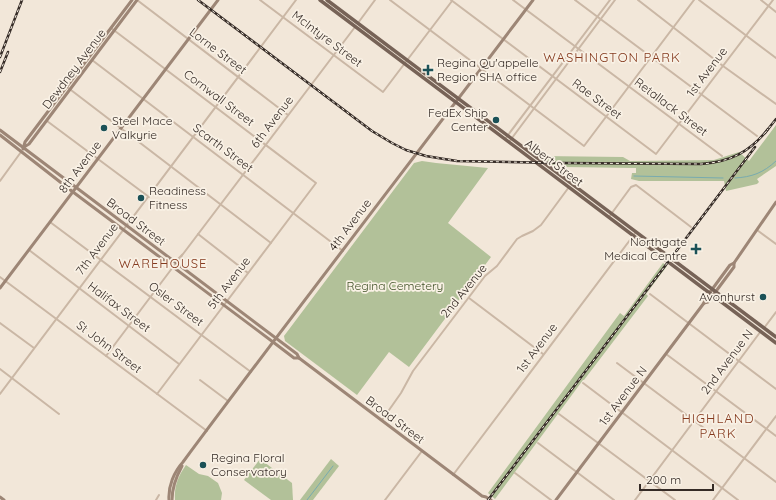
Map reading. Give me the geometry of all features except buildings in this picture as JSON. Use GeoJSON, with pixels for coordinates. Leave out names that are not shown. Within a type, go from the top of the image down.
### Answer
{"type":"FeatureCollection","features":[{"type":"Feature","properties":{"kind":"main road","name":"Dewdney Avenue"},"geometry":{"type":"LineString","coordinates":[[24,147],[29,144],[68,88],[92,60],[132,0]]}},
{"type":"Feature","properties":{"kind":"main road","name":"Dewdney Avenue"},"geometry":{"type":"LineString","coordinates":[[21,152],[26,142],[137,0]]}},
{"type":"Feature","properties":{"kind":"main road","name":"8th Avenue"},"geometry":{"type":"LineString","coordinates":[[0,288],[218,0]]}},
{"type":"Feature","properties":{"kind":"main road","name":"Albert Street"},"geometry":{"type":"LineString","coordinates":[[320,0],[408,60],[507,141],[569,187],[636,232],[712,292]]}},
{"type":"Feature","properties":{"kind":"main road","name":"Albert Street"},"geometry":{"type":"LineString","coordinates":[[327,0],[405,64],[510,137],[572,184],[633,235],[763,330],[776,343]]}},
{"type":"Feature","properties":{"kind":"main road","name":"4th Avenue"},"geometry":{"type":"LineString","coordinates":[[184,462],[276,338],[533,0]]}},
{"type":"Feature","properties":{"kind":"main road","name":"Broad Street"},"geometry":{"type":"LineString","coordinates":[[0,130],[126,226],[177,262],[297,354],[298,358]]}},
{"type":"Feature","properties":{"kind":"main road","name":"Broad Street"},"geometry":{"type":"LineString","coordinates":[[0,135],[123,230],[294,358],[298,358],[482,498],[486,497],[491,500]]}},
{"type":"Feature","properties":{"kind":"main road","name":"1st Avenue N"},"geometry":{"type":"LineString","coordinates":[[556,500],[704,303],[705,299],[734,267],[734,263],[776,202]]}},
{"type":"Feature","properties":{"kind":"main road","name":"Albert Street"},"geometry":{"type":"LineString","coordinates":[[763,330],[776,337]]}},
{"type":"Feature","properties":{"kind":"main road"},"geometry":{"type":"LineString","coordinates":[[169,500],[170,488],[174,474],[184,462]]}},
{"type":"Feature","properties":{"kind":"main road"},"geometry":{"type":"LineString","coordinates":[[172,500],[175,479],[184,462]]}},
{"type":"Feature","properties":{"kind":"main road"},"geometry":{"type":"LineString","coordinates":[[0,497],[4,500]]}},
{"type":"Feature","properties":{"kind":"street","name":"Lorne Street"},"geometry":{"type":"LineString","coordinates":[[137,0],[288,115]]}},
{"type":"Feature","properties":{"kind":"street","name":"McIntyre Street"},"geometry":{"type":"LineString","coordinates":[[260,0],[383,92],[405,64]]}},
{"type":"Feature","properties":{"kind":"street","name":"7th Avenue"},"geometry":{"type":"LineString","coordinates":[[0,394],[296,0]]}},
{"type":"Feature","properties":{"kind":"street","name":"6th Avenue"},"geometry":{"type":"LineString","coordinates":[[106,356],[375,0]]}},
{"type":"Feature","properties":{"kind":"street"},"geometry":{"type":"LineString","coordinates":[[390,0],[584,146],[694,0]]}},
{"type":"Feature","properties":{"kind":"street"},"geometry":{"type":"LineString","coordinates":[[405,64],[452,0]]}},
{"type":"Feature","properties":{"kind":"street","name":"Rae Street"},"geometry":{"type":"LineString","coordinates":[[452,0],[656,154]]}},
{"type":"Feature","properties":{"kind":"street","name":"Retallack Street"},"geometry":{"type":"LineString","coordinates":[[513,0],[722,156]]}},
{"type":"Feature","properties":{"kind":"street"},"geometry":{"type":"LineString","coordinates":[[575,0],[757,136]]}},
{"type":"Feature","properties":{"kind":"street"},"geometry":{"type":"LineString","coordinates":[[510,137],[530,106],[610,0]]}},
{"type":"Feature","properties":{"kind":"street"},"geometry":{"type":"LineString","coordinates":[[507,141],[534,109],[615,0]]}},
{"type":"Feature","properties":{"kind":"street"},"geometry":{"type":"LineString","coordinates":[[638,0],[723,66],[776,104]]}},
{"type":"Feature","properties":{"kind":"street"},"geometry":{"type":"LineString","coordinates":[[699,0],[776,58]]}},
{"type":"Feature","properties":{"kind":"street"},"geometry":{"type":"LineString","coordinates":[[761,0],[776,12]]}},
{"type":"Feature","properties":{"kind":"street","name":"1st Avenue"},"geometry":{"type":"LineString","coordinates":[[656,154],[773,0]]}},
{"type":"Feature","properties":{"kind":"street","name":"Cornwall Street"},"geometry":{"type":"LineString","coordinates":[[113,29],[316,183]]}},
{"type":"Feature","properties":{"kind":"street","name":"Scarth Street"},"geometry":{"type":"LineString","coordinates":[[92,60],[343,251]]}},
{"type":"Feature","properties":{"kind":"street"},"geometry":{"type":"LineString","coordinates":[[68,88],[271,243]]}},
{"type":"Feature","properties":{"kind":"street"},"geometry":{"type":"LineString","coordinates":[[47,120],[149,197]]}},
{"type":"Feature","properties":{"kind":"street","name":"Dewdney Avenue"},"geometry":{"type":"LineString","coordinates":[[0,181],[21,152]]}},
{"type":"Feature","properties":{"kind":"street","name":"5th Avenue"},"geometry":{"type":"LineString","coordinates":[[157,394],[316,183]]}},
{"type":"Feature","properties":{"kind":"street","name":"2nd Avenue"},"geometry":{"type":"LineString","coordinates":[[381,420],[401,393],[413,371],[485,276],[497,266],[517,239],[541,225],[572,184]]}},
{"type":"Feature","properties":{"kind":"street"},"geometry":{"type":"LineString","coordinates":[[610,215],[631,187],[636,185],[691,227]]}},
{"type":"Feature","properties":{"kind":"street","name":"Osler Street"},"geometry":{"type":"LineString","coordinates":[[50,222],[251,372]]}},
{"type":"Feature","properties":{"kind":"street"},"geometry":{"type":"LineString","coordinates":[[757,230],[776,244]]}},
{"type":"Feature","properties":{"kind":"street","name":"1st Avenue"},"geometry":{"type":"LineString","coordinates":[[453,475],[636,232]]}},
{"type":"Feature","properties":{"kind":"street"},"geometry":{"type":"LineString","coordinates":[[198,234],[248,273]]}},
{"type":"Feature","properties":{"kind":"street","name":"Halifax Street"},"geometry":{"type":"LineString","coordinates":[[29,250],[179,364]]}},
{"type":"Feature","properties":{"kind":"street","name":"St John Street"},"geometry":{"type":"LineString","coordinates":[[0,277],[206,431]]}},
{"type":"Feature","properties":{"kind":"street"},"geometry":{"type":"LineString","coordinates":[[650,294],[776,389]]}},
{"type":"Feature","properties":{"kind":"street"},"geometry":{"type":"LineString","coordinates":[[469,298],[543,354]]}},
{"type":"Feature","properties":{"kind":"street","name":"2nd Avenue N"},"geometry":{"type":"LineString","coordinates":[[635,500],[776,312]]}},
{"type":"Feature","properties":{"kind":"street"},"geometry":{"type":"LineString","coordinates":[[0,323],[34,348]]}},
{"type":"Feature","properties":{"kind":"street"},"geometry":{"type":"LineString","coordinates":[[666,353],[776,436]]}},
{"type":"Feature","properties":{"kind":"street"},"geometry":{"type":"LineString","coordinates":[[617,363],[776,482]]}},
{"type":"Feature","properties":{"kind":"street"},"geometry":{"type":"LineString","coordinates":[[0,369],[60,414]]}},
{"type":"Feature","properties":{"kind":"street"},"geometry":{"type":"LineString","coordinates":[[200,380],[229,402]]}},
{"type":"Feature","properties":{"kind":"street"},"geometry":{"type":"LineString","coordinates":[[583,383],[738,500]]}},
{"type":"Feature","properties":{"kind":"street"},"geometry":{"type":"LineString","coordinates":[[559,414],[675,500]]}},
{"type":"Feature","properties":{"kind":"street"},"geometry":{"type":"LineString","coordinates":[[713,500],[776,416]]}},
{"type":"Feature","properties":{"kind":"street"},"geometry":{"type":"LineString","coordinates":[[538,443],[614,500]]}},
{"type":"Feature","properties":{"kind":"street"},"geometry":{"type":"LineString","coordinates":[[385,500],[422,451]]}},
{"type":"Feature","properties":{"kind":"street"},"geometry":{"type":"LineString","coordinates":[[515,473],[551,500]]}},
{"type":"Feature","properties":{"kind":"street"},"geometry":{"type":"LineString","coordinates":[[156,500],[159,495]]}},
{"type":"Feature","properties":{"kind":"green space"},"geometry":{"type":"Polygon","coordinates":[[[776,125],[776,166],[757,179],[759,182],[757,184],[726,191],[724,181],[639,181],[631,179],[632,173],[636,173],[636,168],[564,167],[561,171],[541,156],[623,157],[630,161],[714,160],[739,152],[749,161],[776,125]]]}},
{"type":"Feature","properties":{"kind":"green space","name":"Regina Cemetery"},"geometry":{"type":"Polygon","coordinates":[[[422,161],[488,168],[448,223],[491,257],[409,367],[389,352],[357,395],[285,341],[284,336],[414,163],[422,161]]]}},
{"type":"Feature","properties":{"kind":"green space"},"geometry":{"type":"Polygon","coordinates":[[[663,263],[667,266],[646,294],[648,296],[583,380],[495,499],[488,493],[620,313],[624,316],[663,263]]]}},
{"type":"Feature","properties":{"kind":"green space"},"geometry":{"type":"Polygon","coordinates":[[[260,459],[292,483],[293,500],[271,500],[244,480],[260,459]]]}},
{"type":"Feature","properties":{"kind":"green space"},"geometry":{"type":"Polygon","coordinates":[[[331,459],[339,466],[313,500],[300,500],[331,459]]]}},
{"type":"Feature","properties":{"kind":"green space"},"geometry":{"type":"Polygon","coordinates":[[[186,465],[199,474],[208,476],[218,483],[222,493],[221,500],[175,500],[177,482],[186,465]]]}},
{"type":"Feature","properties":{"kind":"waterway"},"geometry":{"type":"LineString","coordinates":[[735,178],[757,174],[776,161]]}},
{"type":"Feature","properties":{"kind":"waterway"},"geometry":{"type":"LineString","coordinates":[[634,176],[723,178]]}},
{"type":"Feature","properties":{"kind":"waterway"},"geometry":{"type":"LineString","coordinates":[[307,500],[333,466]]}},
{"type":"Feature","properties":{"kind":"railway"},"geometry":{"type":"LineString","coordinates":[[0,57],[22,0]]}},
{"type":"Feature","properties":{"kind":"railway"},"geometry":{"type":"LineString","coordinates":[[198,0],[372,131],[406,150],[426,156],[457,161],[701,164],[721,161],[747,150],[768,129]]}},
{"type":"Feature","properties":{"kind":"railway"},"geometry":{"type":"LineString","coordinates":[[0,72],[8,52]]}},
{"type":"Feature","properties":{"kind":"railway"},"geometry":{"type":"LineString","coordinates":[[765,133],[776,119]]}},
{"type":"Feature","properties":{"kind":"railway"},"geometry":{"type":"LineString","coordinates":[[488,500],[755,147]]}},
{"type":"Feature","properties":{"kind":"place","name":"Regina Qu'appelle Region SHA office"},"geometry":{"type":"Point","coordinates":[428,70]}},
{"type":"Feature","properties":{"kind":"place","name":"FedEx Ship Center"},"geometry":{"type":"Point","coordinates":[496,120]}},
{"type":"Feature","properties":{"kind":"place","name":"Steel Mace Valkyrie"},"geometry":{"type":"Point","coordinates":[104,128]}},
{"type":"Feature","properties":{"kind":"place","name":"Readiness Fitness"},"geometry":{"type":"Point","coordinates":[141,198]}},
{"type":"Feature","properties":{"kind":"place","name":"Northgate Medical Centre"},"geometry":{"type":"Point","coordinates":[696,249]}},
{"type":"Feature","properties":{"kind":"place","name":"Avonhurst"},"geometry":{"type":"Point","coordinates":[763,297]}},
{"type":"Feature","properties":{"kind":"place","name":"Regina Floral Conservatory"},"geometry":{"type":"Point","coordinates":[203,465]}},
{"type":"Feature","properties":{"kind":"district","name":"WASHINGTON PARK"},"geometry":{"type":"Point","coordinates":[612,57]}},
{"type":"Feature","properties":{"kind":"district","name":"WAREHOUSE"},"geometry":{"type":"Point","coordinates":[163,263]}},
{"type":"Feature","properties":{"kind":"district","name":"HIGHLAND PARK"},"geometry":{"type":"Point","coordinates":[718,426]}}]}
